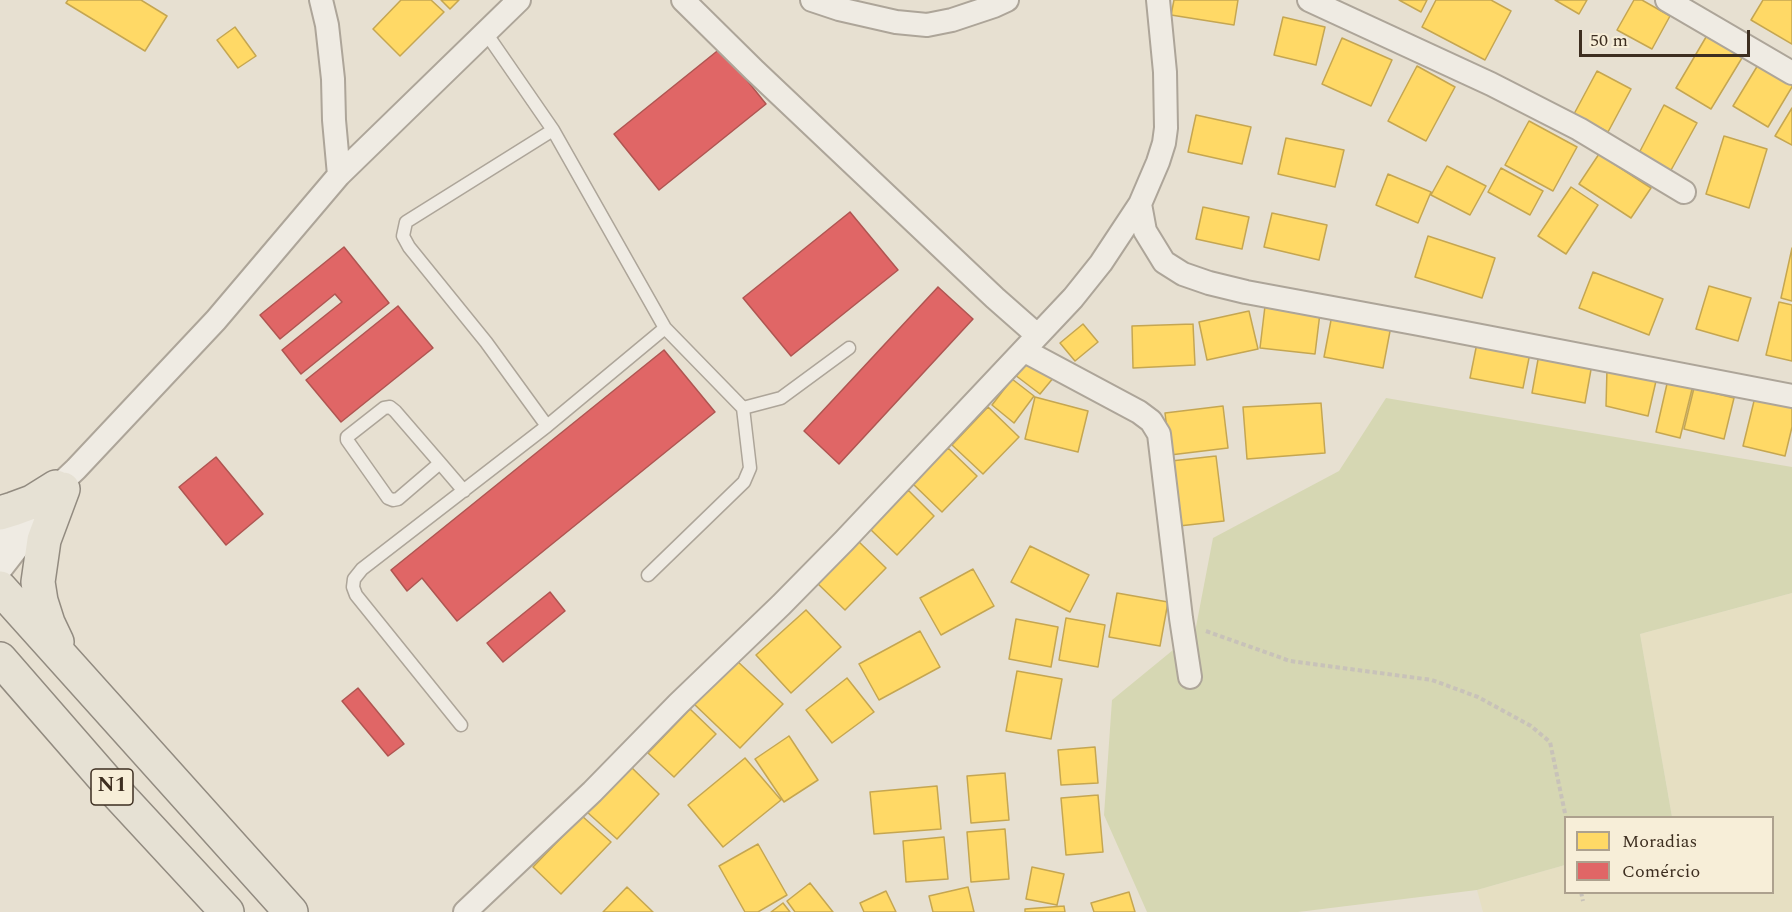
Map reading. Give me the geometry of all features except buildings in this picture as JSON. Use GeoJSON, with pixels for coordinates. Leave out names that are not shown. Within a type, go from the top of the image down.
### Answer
{"type":"FeatureCollection","features":[{"type":"Feature","properties":{"kind":"main road"},"geometry":{"type":"LineString","coordinates":[[0,513],[32,502],[65,482]]}},
{"type":"Feature","properties":{"kind":"main road"},"geometry":{"type":"LineString","coordinates":[[65,482],[44,540],[38,582],[48,623],[66,662]]}},
{"type":"Feature","properties":{"kind":"main road","name":"N1"},"geometry":{"type":"LineString","coordinates":[[0,588],[291,912]]}},
{"type":"Feature","properties":{"kind":"main road","name":"N1"},"geometry":{"type":"LineString","coordinates":[[0,659],[115,790],[227,912]]}},
{"type":"Feature","properties":{"kind":"main road"},"geometry":{"type":"LineString","coordinates":[[0,677],[31,694]]}},
{"type":"Feature","properties":{"kind":"street"},"geometry":{"type":"LineString","coordinates":[[321,0],[327,25],[333,79],[339,176]]}},
{"type":"Feature","properties":{"kind":"street"},"geometry":{"type":"LineString","coordinates":[[0,541],[65,482],[216,320],[339,176],[519,0]]}},
{"type":"Feature","properties":{"kind":"street"},"geometry":{"type":"LineString","coordinates":[[683,0],[995,298],[1031,343],[1151,422],[1159,434],[1190,677]]}},
{"type":"Feature","properties":{"kind":"street"},"geometry":{"type":"LineString","coordinates":[[812,0],[839,9],[896,22],[927,25],[952,20],[1006,0]]}},
{"type":"Feature","properties":{"kind":"street"},"geometry":{"type":"LineString","coordinates":[[465,912],[592,792],[679,703],[797,590],[1073,298],[1107,255],[1140,204],[1164,143],[1166,128],[1164,72],[1158,0]]}},
{"type":"Feature","properties":{"kind":"street"},"geometry":{"type":"LineString","coordinates":[[1309,0],[1491,84],[1579,129],[1684,192]]}},
{"type":"Feature","properties":{"kind":"street"},"geometry":{"type":"LineString","coordinates":[[1667,0],[1792,73]]}},
{"type":"Feature","properties":{"kind":"street"},"geometry":{"type":"LineString","coordinates":[[1140,204],[1145,231],[1164,262],[1183,274],[1209,283],[1792,396]]}},
{"type":"Feature","properties":{"kind":"street"},"geometry":{"type":"LineString","coordinates":[[0,570],[65,482]]}},
{"type":"Feature","properties":{"kind":"lane"},"geometry":{"type":"LineString","coordinates":[[486,33],[553,130],[665,328],[743,408],[750,468],[744,482],[648,575]]}},
{"type":"Feature","properties":{"kind":"lane"},"geometry":{"type":"LineString","coordinates":[[547,426],[486,342],[409,247],[403,236],[406,222],[553,130]]}},
{"type":"Feature","properties":{"kind":"lane"},"geometry":{"type":"LineString","coordinates":[[461,725],[356,595],[352,586],[354,579],[362,569],[547,426],[665,328]]}},
{"type":"Feature","properties":{"kind":"lane"},"geometry":{"type":"LineString","coordinates":[[743,408],[781,399],[849,348]]}},
{"type":"Feature","properties":{"kind":"lane"},"geometry":{"type":"LineString","coordinates":[[440,463],[398,499],[393,500],[388,498],[346,440],[384,408],[390,407],[395,411],[440,463],[464,491]]}},
{"type":"Feature","properties":{"kind":"path"},"geometry":{"type":"LineString","coordinates":[[1181,618],[1200,629],[1290,661],[1432,680],[1478,697],[1531,726],[1550,742],[1566,816]]}},
{"type":"Feature","properties":{"kind":"path"},"geometry":{"type":"LineString","coordinates":[[1581,894],[1583,901]]}},
{"type":"Feature","properties":{"kind":"shaded area"},"geometry":{"type":"Polygon","coordinates":[[[1792,593],[1792,912],[1483,912],[1477,890],[1564,865],[1564,894],[1774,894],[1774,816],[1672,816],[1640,634],[1792,593]]]}},
{"type":"Feature","properties":{"kind":"green space"},"geometry":{"type":"Polygon","coordinates":[[[1386,398],[1792,467],[1792,593],[1640,634],[1672,816],[1564,816],[1564,865],[1477,890],[1298,912],[1147,912],[1104,815],[1112,700],[1195,632],[1213,538],[1339,471],[1386,398]]]}}]}
